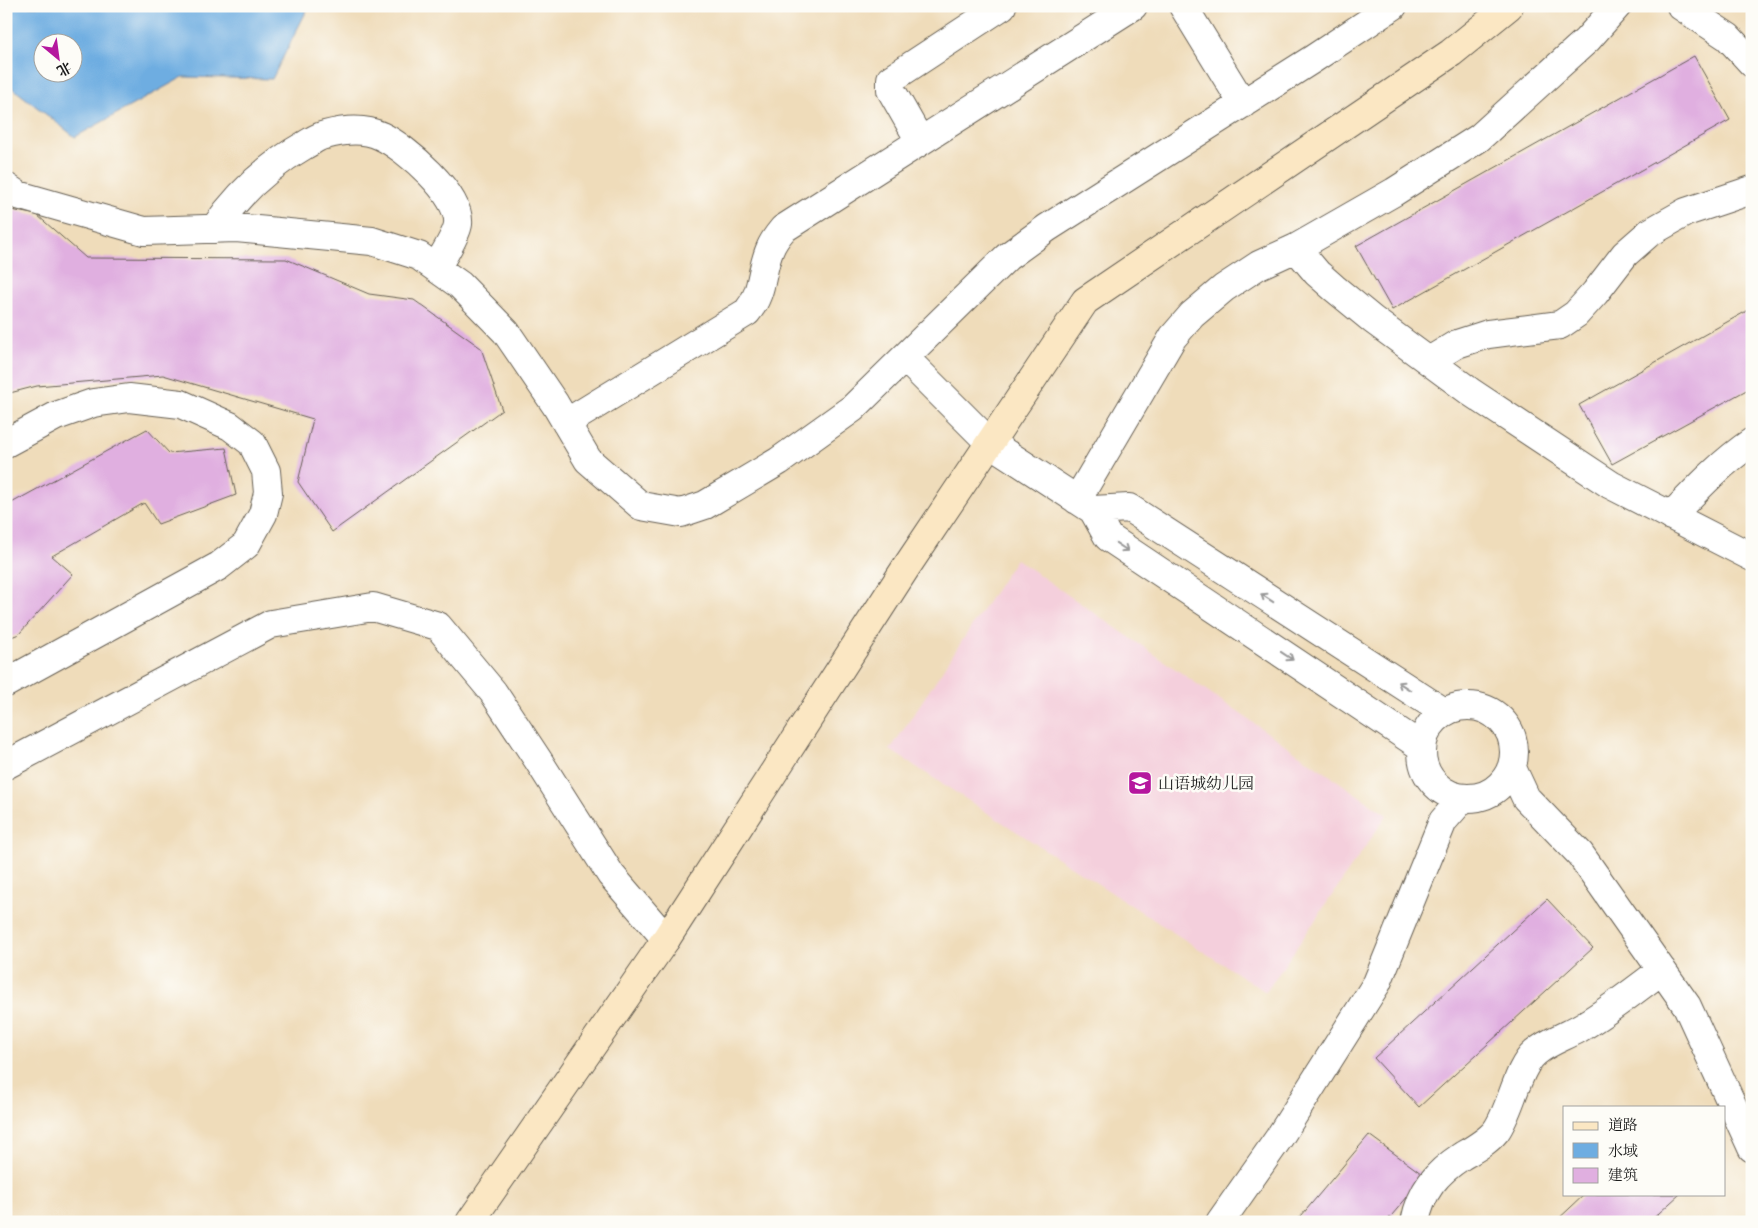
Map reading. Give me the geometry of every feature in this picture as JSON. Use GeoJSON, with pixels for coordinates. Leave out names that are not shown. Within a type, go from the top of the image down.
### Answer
{"type":"FeatureCollection","features":[{"type":"Feature","properties":{"kind":"main road"},"geometry":{"type":"LineString","coordinates":[[470,1222],[666,939],[907,566],[1085,301],[1451,53],[1509,6]]}},
{"type":"Feature","properties":{"kind":"street"},"geometry":{"type":"LineString","coordinates":[[920,141],[891,90],[891,79],[1002,6]]}},
{"type":"Feature","properties":{"kind":"street"},"geometry":{"type":"LineString","coordinates":[[1183,6],[1243,104]]}},
{"type":"Feature","properties":{"kind":"street"},"geometry":{"type":"LineString","coordinates":[[6,187],[18,196],[144,231],[236,228],[372,241],[420,256],[460,284],[506,332],[588,460],[641,506],[681,513],[705,505],[779,461],[853,408],[1007,257],[1047,228],[1393,6]]}},
{"type":"Feature","properties":{"kind":"street"},"geometry":{"type":"LineString","coordinates":[[1085,505],[1173,337],[1192,315],[1224,288],[1259,265],[1296,248],[1394,192],[1479,138],[1587,40],[1617,6]]}},
{"type":"Feature","properties":{"kind":"street"},"geometry":{"type":"LineString","coordinates":[[1681,6],[1740,38],[1752,64]]}},
{"type":"Feature","properties":{"kind":"street"},"geometry":{"type":"LineString","coordinates":[[566,423],[747,312],[756,302],[769,251],[783,229],[1118,10]]}},
{"type":"Feature","properties":{"kind":"street"},"geometry":{"type":"LineString","coordinates":[[214,229],[227,210],[248,186],[284,157],[323,135],[355,130],[380,136],[411,156],[439,182],[458,213],[458,226],[436,268]]}},
{"type":"Feature","properties":{"kind":"street"},"geometry":{"type":"LineString","coordinates":[[1429,361],[1457,344],[1488,334],[1560,325],[1576,314],[1625,254],[1649,233],[1686,212],[1752,190]]}},
{"type":"Feature","properties":{"kind":"street"},"geometry":{"type":"LineString","coordinates":[[1296,248],[1317,273],[1334,288],[1472,393],[1611,485],[1752,557]]}},
{"type":"Feature","properties":{"kind":"street"},"geometry":{"type":"LineString","coordinates":[[905,358],[990,443],[1085,505],[1108,538],[1422,747]]}},
{"type":"Feature","properties":{"kind":"street"},"geometry":{"type":"LineString","coordinates":[[6,443],[56,416],[93,403],[129,398],[181,404],[230,426],[252,443],[266,471],[268,493],[263,514],[246,545],[219,566],[6,683]]}},
{"type":"Feature","properties":{"kind":"street"},"geometry":{"type":"LineString","coordinates":[[1671,516],[1740,450],[1752,442]]}},
{"type":"Feature","properties":{"kind":"street"},"geometry":{"type":"LineString","coordinates":[[1085,505],[1129,508],[1444,712]]}},
{"type":"Feature","properties":{"kind":"street"},"geometry":{"type":"LineString","coordinates":[[6,765],[270,624],[373,607],[438,626],[493,692],[611,875],[666,939]]}},
{"type":"Feature","properties":{"kind":"street"},"geometry":{"type":"LineString","coordinates":[[1466,705],[1481,707],[1495,713],[1506,724],[1513,738],[1515,753],[1504,778],[1492,792],[1478,797],[1452,793],[1436,785],[1426,773],[1422,758],[1422,747],[1428,729],[1444,712],[1466,705]]}},
{"type":"Feature","properties":{"kind":"street"},"geometry":{"type":"LineString","coordinates":[[1504,778],[1580,854],[1687,1006],[1752,1148]]}},
{"type":"Feature","properties":{"kind":"street"},"geometry":{"type":"LineString","coordinates":[[1220,1222],[1279,1138],[1377,983],[1452,793]]}},
{"type":"Feature","properties":{"kind":"street"},"geometry":{"type":"LineString","coordinates":[[1415,1222],[1418,1207],[1430,1182],[1460,1158],[1482,1145],[1496,1131],[1512,1101],[1520,1075],[1533,1054],[1546,1045],[1579,1029],[1662,970]]}},
{"type":"Feature","properties":{"kind":"shaded area","name":"山语城幼儿园"},"geometry":{"type":"Polygon","coordinates":[[[1016,559],[1387,815],[1266,992],[890,750],[1016,559]]]}},
{"type":"Feature","properties":{"kind":"water"},"geometry":{"type":"Polygon","coordinates":[[[6,6],[309,6],[272,79],[183,77],[75,137],[6,83],[6,6]]]}},
{"type":"Feature","properties":{"kind":"building"},"geometry":{"type":"Polygon","coordinates":[[[1694,56],[1730,120],[1392,310],[1356,246],[1694,56]]]}},
{"type":"Feature","properties":{"kind":"building"},"geometry":{"type":"Polygon","coordinates":[[[6,209],[37,215],[86,258],[286,259],[369,294],[414,300],[481,348],[502,410],[332,532],[298,482],[313,419],[163,375],[37,386],[6,394],[6,209]]]}},
{"type":"Feature","properties":{"kind":"building"},"geometry":{"type":"Polygon","coordinates":[[[1752,308],[1752,387],[1612,464],[1579,405],[1752,308]]]}},
{"type":"Feature","properties":{"kind":"building"},"geometry":{"type":"Polygon","coordinates":[[[147,429],[169,453],[226,448],[236,495],[158,524],[144,503],[52,556],[73,574],[19,634],[6,639],[6,506],[147,429]]]}},
{"type":"Feature","properties":{"kind":"building"},"geometry":{"type":"Polygon","coordinates":[[[1547,899],[1593,948],[1419,1107],[1374,1058],[1547,899]]]}},
{"type":"Feature","properties":{"kind":"building"},"geometry":{"type":"Polygon","coordinates":[[[1369,1135],[1425,1176],[1386,1222],[1296,1222],[1369,1135]]]}},
{"type":"Feature","properties":{"kind":"building"},"geometry":{"type":"Polygon","coordinates":[[[1583,1196],[1678,1196],[1649,1222],[1555,1222],[1583,1196]]]}},
{"type":"Feature","properties":{"kind":"place","name":"山语城幼儿园"},"geometry":{"type":"Point","coordinates":[1140,783]}}]}
